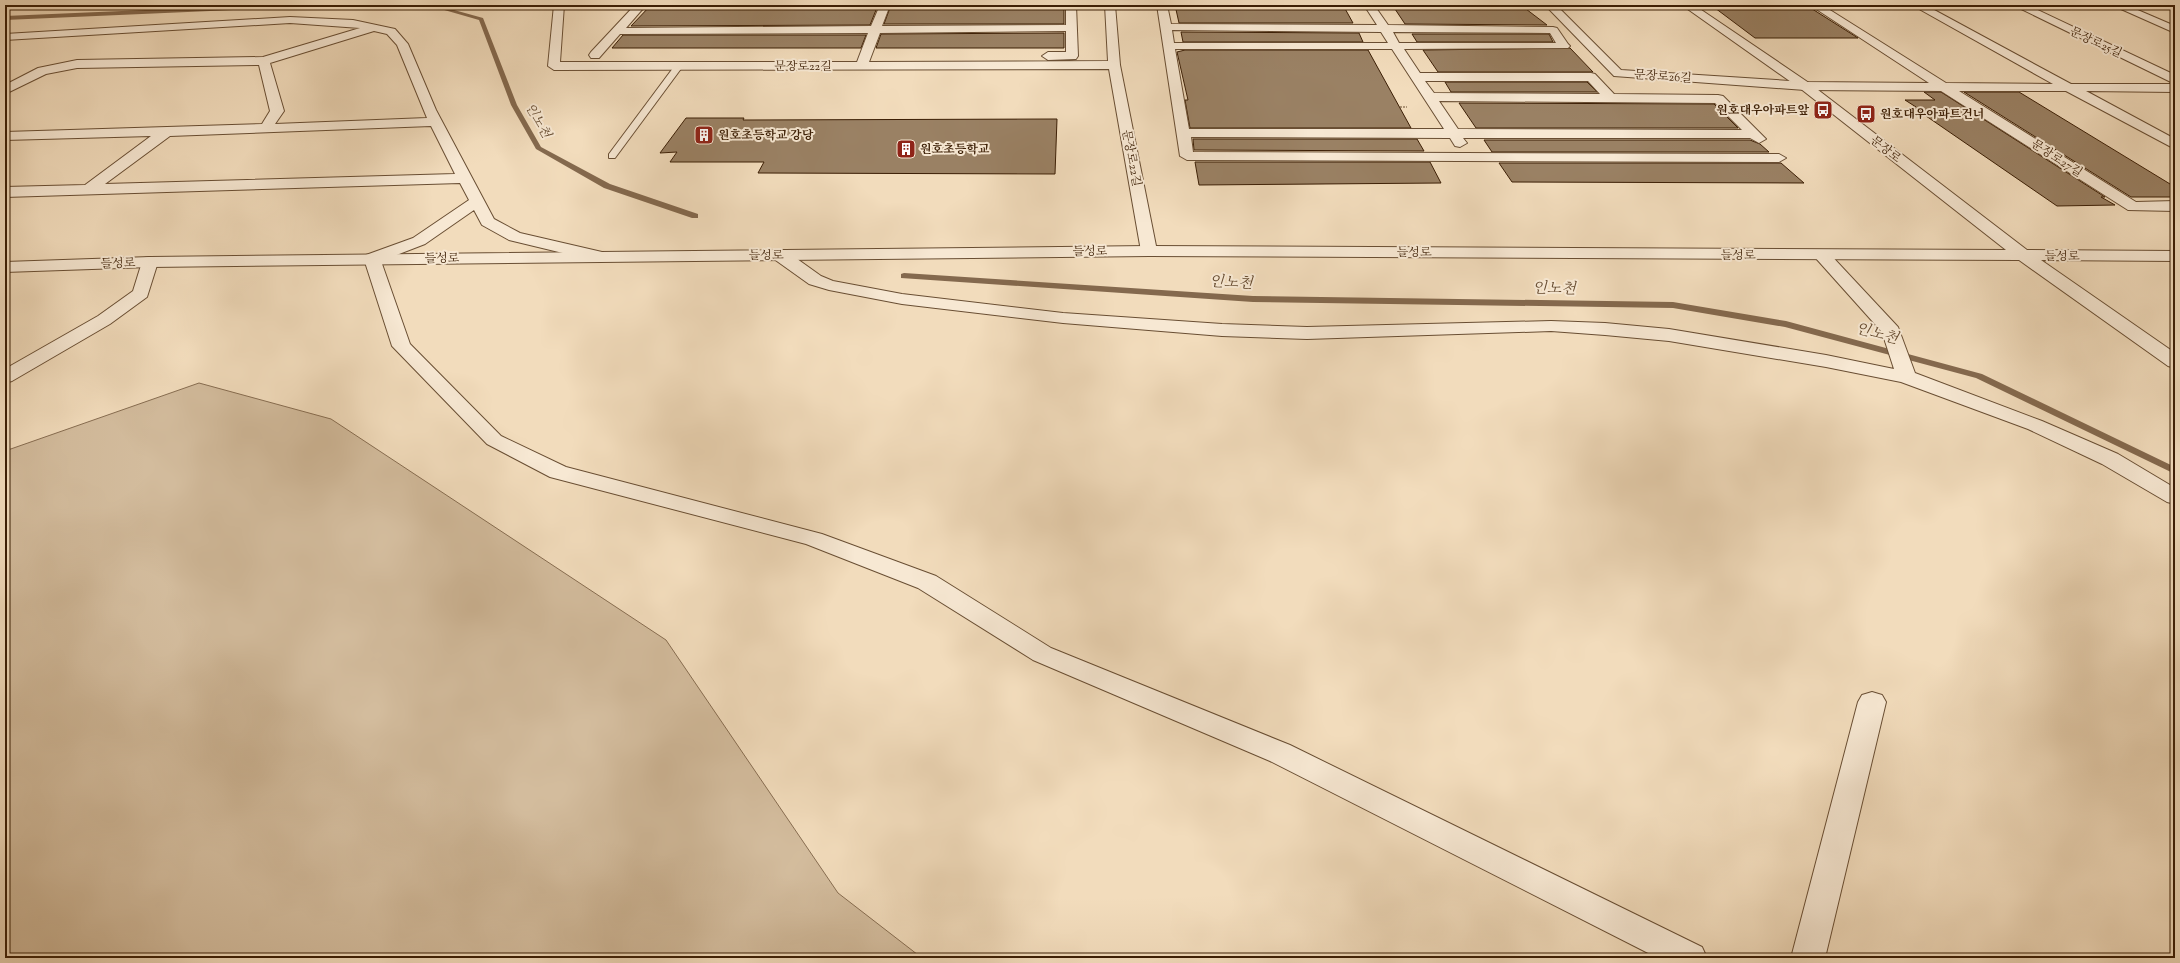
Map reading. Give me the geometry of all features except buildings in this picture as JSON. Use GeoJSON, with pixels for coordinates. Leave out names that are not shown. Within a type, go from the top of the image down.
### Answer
{"type":"FeatureCollection","features":[{"type":"Feature","properties":{"kind":"street"},"geometry":{"type":"LineString","coordinates":[[12,10],[28,6],[68,5]]}},
{"type":"Feature","properties":{"kind":"street","name":"문장로22길"},"geometry":{"type":"LineString","coordinates":[[559,5],[554,66],[679,66],[862,61],[1114,65]]}},
{"type":"Feature","properties":{"kind":"street"},"geometry":{"type":"LineString","coordinates":[[641,5],[595,55],[862,61],[1072,56],[1070,5]]}},
{"type":"Feature","properties":{"kind":"street"},"geometry":{"type":"LineString","coordinates":[[862,61],[885,5]]}},
{"type":"Feature","properties":{"kind":"street","name":"문장로22길"},"geometry":{"type":"LineString","coordinates":[[1110,5],[1114,65],[1149,250]]}},
{"type":"Feature","properties":{"kind":"street"},"geometry":{"type":"LineString","coordinates":[[1162,5],[1188,156],[1779,158],[1718,98],[1430,97]]}},
{"type":"Feature","properties":{"kind":"street"},"geometry":{"type":"LineString","coordinates":[[1369,5],[1469,157]]}},
{"type":"Feature","properties":{"kind":"street","name":"문장로26길"},"geometry":{"type":"LineString","coordinates":[[1550,5],[1618,73],[1805,86]]}},
{"type":"Feature","properties":{"kind":"street","name":"문장로"},"geometry":{"type":"LineString","coordinates":[[1687,5],[1805,86],[2024,256],[2175,362]]}},
{"type":"Feature","properties":{"kind":"street"},"geometry":{"type":"LineString","coordinates":[[1815,5],[1945,87]]}},
{"type":"Feature","properties":{"kind":"street"},"geometry":{"type":"LineString","coordinates":[[1917,5],[2175,144]]}},
{"type":"Feature","properties":{"kind":"street","name":"문장로25길"},"geometry":{"type":"LineString","coordinates":[[2018,5],[2175,80]]}},
{"type":"Feature","properties":{"kind":"street"},"geometry":{"type":"LineString","coordinates":[[2117,5],[2175,30]]}},
{"type":"Feature","properties":{"kind":"street"},"geometry":{"type":"LineString","coordinates":[[631,17],[646,17]]}},
{"type":"Feature","properties":{"kind":"street"},"geometry":{"type":"LineString","coordinates":[[865,17],[896,17]]}},
{"type":"Feature","properties":{"kind":"street"},"geometry":{"type":"LineString","coordinates":[[1039,17],[1071,23]]}},
{"type":"Feature","properties":{"kind":"street"},"geometry":{"type":"LineString","coordinates":[[5,37],[290,20],[353,23],[391,31],[402,44],[435,122],[478,200],[488,222],[515,237],[596,256]]}},
{"type":"Feature","properties":{"kind":"street"},"geometry":{"type":"LineString","coordinates":[[618,30],[876,29],[1071,23]]}},
{"type":"Feature","properties":{"kind":"street"},"geometry":{"type":"LineString","coordinates":[[5,90],[42,71],[77,64],[264,61],[375,27]]}},
{"type":"Feature","properties":{"kind":"street"},"geometry":{"type":"LineString","coordinates":[[1166,28],[1553,30],[1564,46],[1169,46]]}},
{"type":"Feature","properties":{"kind":"street"},"geometry":{"type":"LineString","coordinates":[[264,61],[278,111],[266,128]]}},
{"type":"Feature","properties":{"kind":"street"},"geometry":{"type":"LineString","coordinates":[[1416,77],[1591,77],[1610,98]]}},
{"type":"Feature","properties":{"kind":"street"},"geometry":{"type":"LineString","coordinates":[[1805,86],[2066,86],[2175,88]]}},
{"type":"Feature","properties":{"kind":"street","name":"문장로27길"},"geometry":{"type":"LineString","coordinates":[[1945,87],[2133,207],[2175,206]]}},
{"type":"Feature","properties":{"kind":"street"},"geometry":{"type":"LineString","coordinates":[[5,136],[166,132],[435,122]]}},
{"type":"Feature","properties":{"kind":"street"},"geometry":{"type":"LineString","coordinates":[[88,190],[166,132]]}},
{"type":"Feature","properties":{"kind":"street"},"geometry":{"type":"LineString","coordinates":[[1184,133],[1755,134]]}},
{"type":"Feature","properties":{"kind":"street"},"geometry":{"type":"LineString","coordinates":[[5,192],[466,178]]}},
{"type":"Feature","properties":{"kind":"street"},"geometry":{"type":"LineString","coordinates":[[478,200],[419,241],[372,259],[401,346],[494,440],[558,472],[814,538],[927,582],[1042,654],[1280,753],[1690,958]]}},
{"type":"Feature","properties":{"kind":"street","name":"들성로"},"geometry":{"type":"LineString","coordinates":[[5,267],[150,262],[1149,250],[2175,256]]}},
{"type":"Feature","properties":{"kind":"street"},"geometry":{"type":"LineString","coordinates":[[780,255],[815,280],[829,285],[902,299],[966,308],[1166,326],[1284,332],[1551,326],[1605,329],[1669,335],[1904,371],[2035,424],[2110,459],[2175,497]]}},
{"type":"Feature","properties":{"kind":"street"},"geometry":{"type":"LineString","coordinates":[[1821,255],[1891,330],[1904,371]]}},
{"type":"Feature","properties":{"kind":"street"},"geometry":{"type":"LineString","coordinates":[[5,377],[59,348],[104,320],[141,293],[150,262]]}},
{"type":"Feature","properties":{"kind":"street"},"geometry":{"type":"LineString","coordinates":[[1808,958],[1872,702]]}},
{"type":"Feature","properties":{"kind":"lane"},"geometry":{"type":"LineString","coordinates":[[612,156],[679,66]]}},
{"type":"Feature","properties":{"kind":"shaded area"},"geometry":{"type":"Polygon","coordinates":[[[199,383],[331,419],[666,640],[838,893],[922,958],[5,958],[5,451],[199,383]]]}},
{"type":"Feature","properties":{"kind":"waterway","name":"인노천"},"geometry":{"type":"LineString","coordinates":[[5,18],[300,5]]}},
{"type":"Feature","properties":{"kind":"waterway","name":"인노천"},"geometry":{"type":"LineString","coordinates":[[430,5],[481,19],[514,105],[538,148],[607,186],[695,216]]}},
{"type":"Feature","properties":{"kind":"waterway","name":"인노천"},"geometry":{"type":"LineString","coordinates":[[904,276],[1253,299],[1673,305],[1786,324],[1979,376],[2175,471]]}},
{"type":"Feature","properties":{"kind":"place","name":"원호대우아파트앞"},"geometry":{"type":"Point","coordinates":[1823,110]}},
{"type":"Feature","properties":{"kind":"place","name":"원호대우아파트건너"},"geometry":{"type":"Point","coordinates":[1866,114]}},
{"type":"Feature","properties":{"kind":"place","name":"원호초등학교 강당"},"geometry":{"type":"Point","coordinates":[704,135]}},
{"type":"Feature","properties":{"kind":"place","name":"원호초등학교"},"geometry":{"type":"Point","coordinates":[906,149]}}]}
